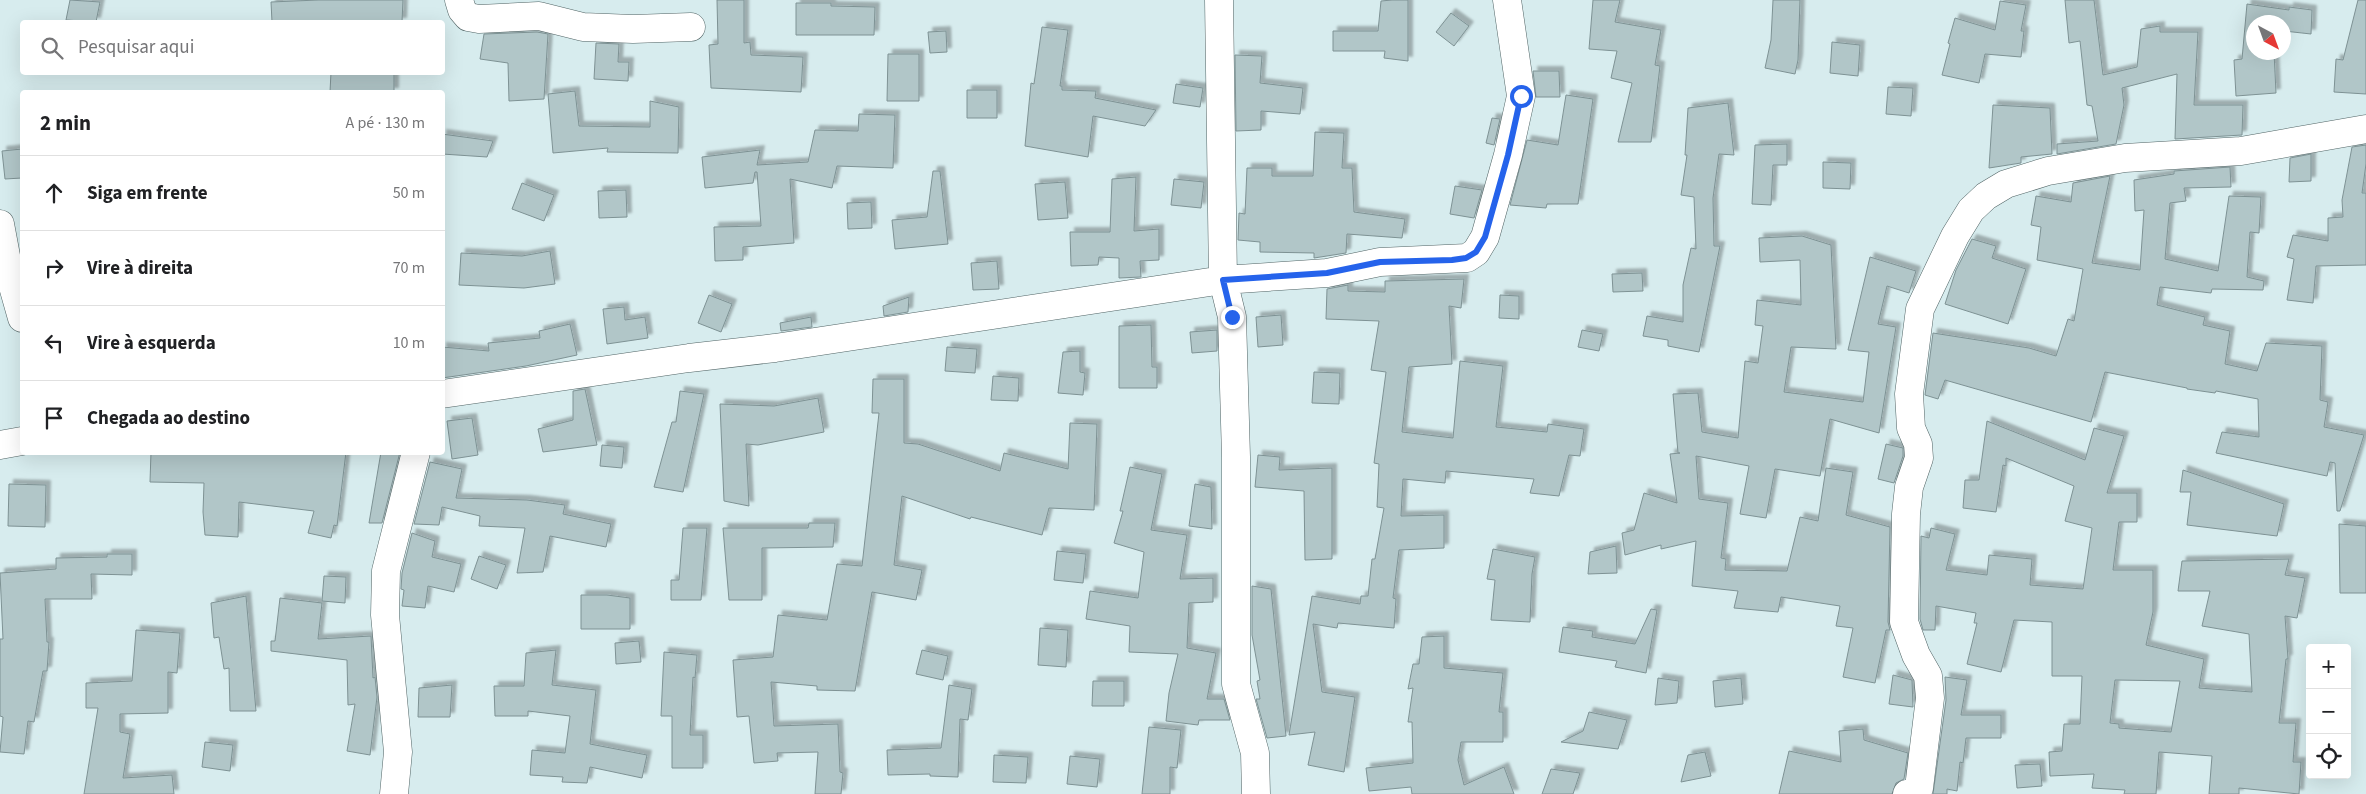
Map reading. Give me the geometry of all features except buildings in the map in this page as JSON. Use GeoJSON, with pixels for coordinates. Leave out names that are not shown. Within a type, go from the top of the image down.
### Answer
{"type":"FeatureCollection","features":[{"type":"Feature","properties":{"kind":"street"},"geometry":{"type":"LineString","coordinates":[[459,0],[462,10],[468,17],[479,19],[539,16],[583,27],[633,29],[691,28]]}},
{"type":"Feature","properties":{"kind":"street"},"geometry":{"type":"LineString","coordinates":[[1219,0],[1223,280],[1232,317],[1236,457],[1236,684],[1255,753],[1256,794]]}},
{"type":"Feature","properties":{"kind":"street"},"geometry":{"type":"LineString","coordinates":[[445,394],[689,358],[775,348],[1223,280],[1327,273],[1380,262],[1466,258],[1476,252],[1485,237],[1508,155],[1521,96],[1507,0]]}},
{"type":"Feature","properties":{"kind":"street"},"geometry":{"type":"LineString","coordinates":[[1907,794],[1916,792],[1919,788],[1930,698],[1928,676],[1916,655],[1904,622],[1906,514],[1909,487],[1919,458],[1918,444],[1911,428],[1909,394],[1920,309],[1955,236],[1971,210],[1986,196],[2006,184],[2048,171],[2125,158],[2241,151],[2366,129]]}},
{"type":"Feature","properties":{"kind":"street"},"geometry":{"type":"LineString","coordinates":[[0,224],[9,272],[20,311]]}},
{"type":"Feature","properties":{"kind":"street"},"geometry":{"type":"LineString","coordinates":[[0,445],[20,441]]}},
{"type":"Feature","properties":{"kind":"street"},"geometry":{"type":"LineString","coordinates":[[394,794],[398,752],[385,615],[386,571],[415,455]]}},
{"type":"Feature","properties":{"kind":"route"},"geometry":{"type":"LineString","coordinates":[[1232,317],[1223,280],[1327,273],[1380,262],[1452,260],[1466,258],[1476,252],[1485,237],[1508,155],[1521,96]]}}]}
